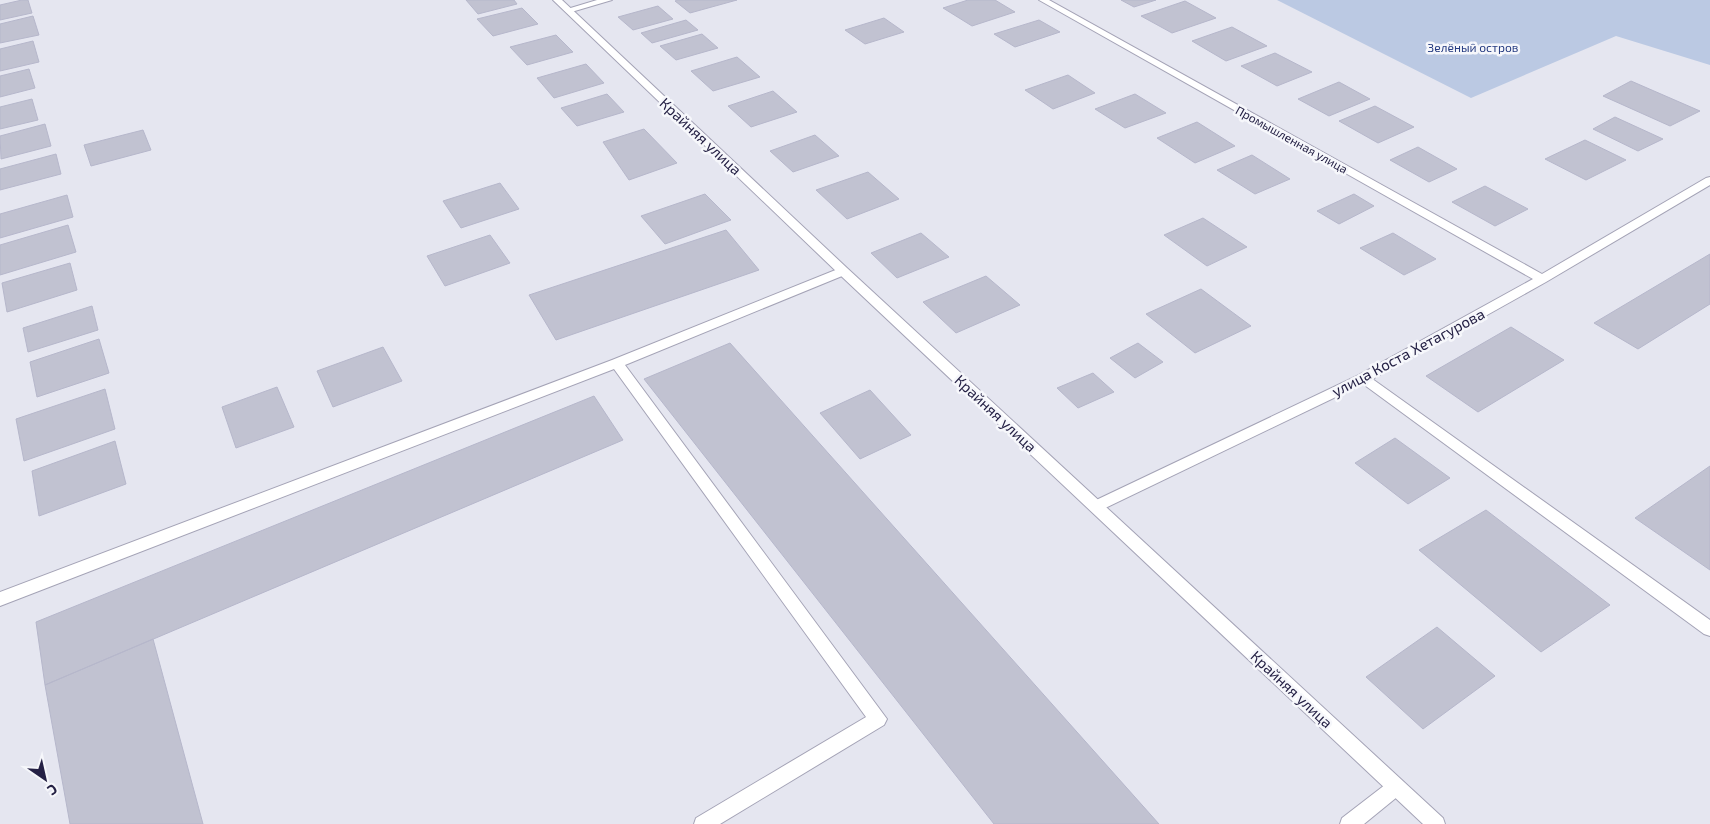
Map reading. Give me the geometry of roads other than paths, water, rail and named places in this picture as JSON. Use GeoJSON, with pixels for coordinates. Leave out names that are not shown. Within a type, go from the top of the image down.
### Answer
{"type":"FeatureCollection","features":[{"type":"Feature","properties":{"kind":"street","name":"Крайняя улица"},"geometry":{"type":"LineString","coordinates":[[557,0],[1436,824]]}},
{"type":"Feature","properties":{"kind":"street"},"geometry":{"type":"LineString","coordinates":[[568,10],[608,0]]}},
{"type":"Feature","properties":{"kind":"street","name":"Промышленная улица"},"geometry":{"type":"LineString","coordinates":[[1043,0],[1542,278]]}},
{"type":"Feature","properties":{"kind":"street","name":"улица Коста Хетагурова"},"geometry":{"type":"LineString","coordinates":[[1096,506],[1364,378],[1542,278],[1710,180]]}},
{"type":"Feature","properties":{"kind":"street"},"geometry":{"type":"LineString","coordinates":[[0,599],[617,363],[844,271]]}},
{"type":"Feature","properties":{"kind":"street"},"geometry":{"type":"LineString","coordinates":[[617,363],[878,719],[703,824]]}},
{"type":"Feature","properties":{"kind":"street"},"geometry":{"type":"LineString","coordinates":[[1364,378],[1710,629]]}},
{"type":"Feature","properties":{"kind":"street"},"geometry":{"type":"LineString","coordinates":[[1349,824],[1396,787]]}},
{"type":"Feature","properties":{"kind":"park label","name":"Зелёный остров"},"geometry":{"type":"Point","coordinates":[1473,47]}}]}
